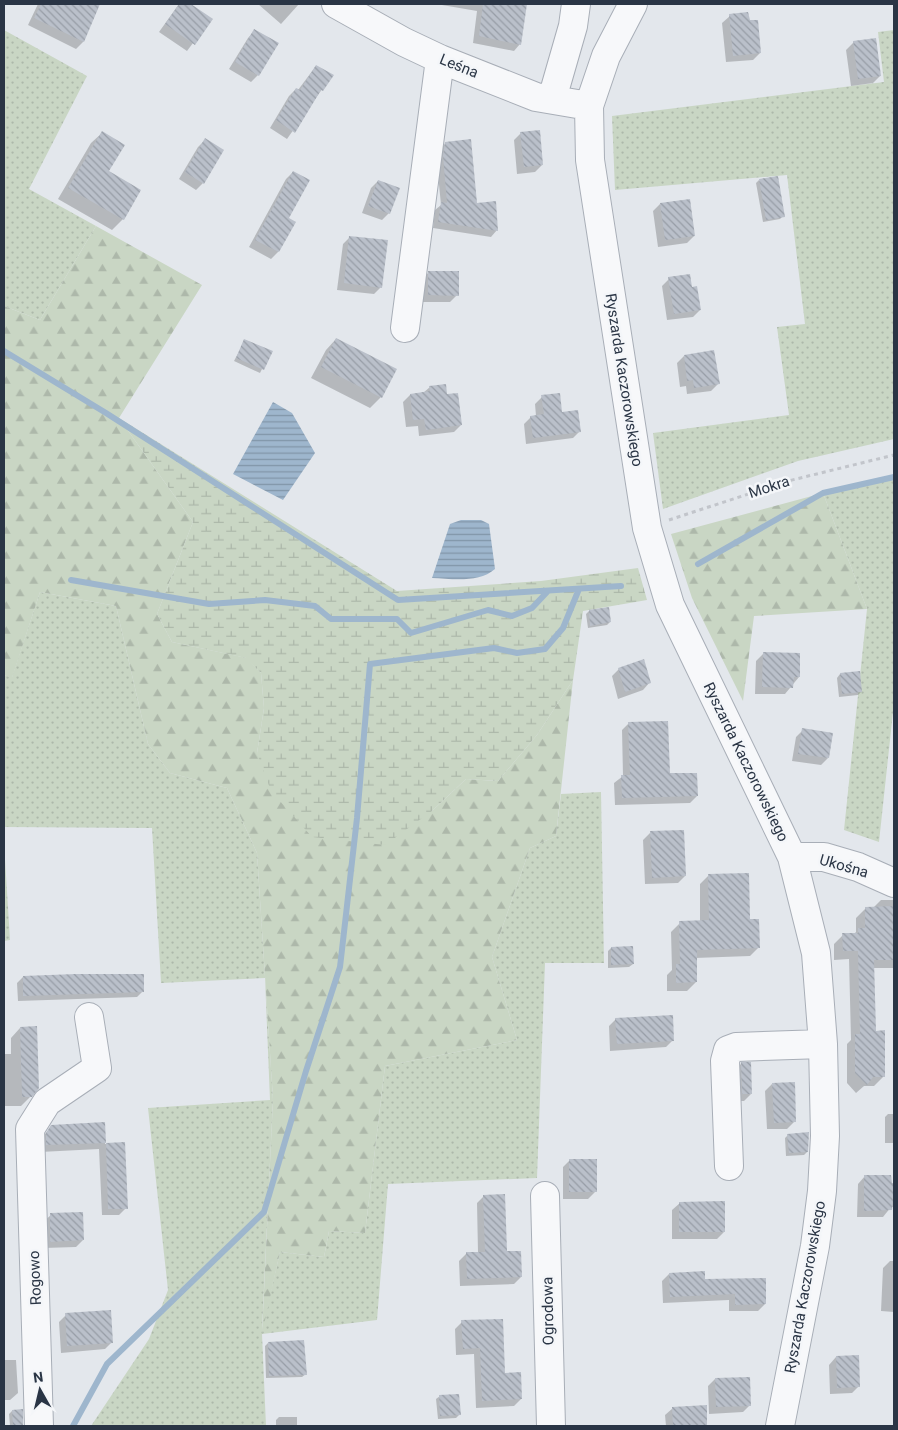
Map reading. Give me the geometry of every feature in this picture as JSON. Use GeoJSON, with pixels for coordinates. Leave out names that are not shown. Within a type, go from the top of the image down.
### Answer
{"type":"FeatureCollection","features":[{"type":"Feature","properties":{"kind":"street","name":"Leśna"},"geometry":{"type":"LineString","coordinates":[[336,4],[404,42],[440,59],[536,97],[589,106]]}},
{"type":"Feature","properties":{"kind":"street"},"geometry":{"type":"LineString","coordinates":[[552,99],[573,26],[576,4]]}},
{"type":"Feature","properties":{"kind":"street","name":"Ryszarda Kaczorowskiego"},"geometry":{"type":"LineString","coordinates":[[633,4],[606,56],[589,106],[590,160],[647,528],[670,605],[792,857],[816,953],[823,1044],[825,1136],[822,1191],[815,1246],[780,1426]]}},
{"type":"Feature","properties":{"kind":"street"},"geometry":{"type":"LineString","coordinates":[[405,328],[440,59]]}},
{"type":"Feature","properties":{"kind":"street","name":"Ukośna"},"geometry":{"type":"LineString","coordinates":[[792,857],[824,857],[858,867],[894,883]]}},
{"type":"Feature","properties":{"kind":"street","name":"Rogowo"},"geometry":{"type":"LineString","coordinates":[[40,1426],[30,1129],[46,1102],[97,1068],[89,1018]]}},
{"type":"Feature","properties":{"kind":"street"},"geometry":{"type":"LineString","coordinates":[[729,1166],[724,1061],[728,1050],[736,1047],[823,1044]]}},
{"type":"Feature","properties":{"kind":"street","name":"Ogrodowa"},"geometry":{"type":"LineString","coordinates":[[545,1196],[551,1426]]}},
{"type":"Feature","properties":{"kind":"path","name":"Mokra"},"geometry":{"type":"LineString","coordinates":[[647,528],[788,481],[894,455]]}},
{"type":"Feature","properties":{"kind":"green space"},"geometry":{"type":"Polygon","coordinates":[[[4,30],[87,76],[29,189],[96,226],[40,320],[4,306],[4,30]]]}},
{"type":"Feature","properties":{"kind":"green space"},"geometry":{"type":"Polygon","coordinates":[[[894,30],[894,439],[798,461],[663,509],[653,433],[789,415],[777,327],[805,324],[787,175],[615,190],[612,116],[884,82],[878,32],[894,30]]]}},
{"type":"Feature","properties":{"kind":"green space"},"geometry":{"type":"Polygon","coordinates":[[[96,226],[202,285],[119,418],[193,522],[157,614],[172,642],[247,658],[261,673],[264,708],[257,753],[432,811],[466,779],[498,781],[537,735],[573,680],[556,836],[530,848],[492,957],[517,1040],[385,1066],[365,1233],[329,1231],[324,1257],[280,1252],[262,1334],[273,1099],[257,853],[227,788],[170,773],[148,744],[116,606],[40,592],[12,678],[4,675],[4,306],[40,320],[96,226]]]}},
{"type":"Feature","properties":{"kind":"green space"},"geometry":{"type":"Polygon","coordinates":[[[119,418],[397,591],[541,581],[638,568],[647,600],[583,611],[573,680],[537,735],[498,781],[466,779],[432,811],[385,845],[312,837],[271,791],[257,753],[264,708],[261,673],[246,658],[172,642],[157,614],[193,522],[119,418]]]}},
{"type":"Feature","properties":{"kind":"green space"},"geometry":{"type":"Polygon","coordinates":[[[894,477],[894,703],[879,842],[844,830],[867,609],[823,493],[894,477]]]}},
{"type":"Feature","properties":{"kind":"green space"},"geometry":{"type":"Polygon","coordinates":[[[823,493],[867,609],[754,616],[743,701],[692,598],[671,534],[823,493]]]}},
{"type":"Feature","properties":{"kind":"green space"},"geometry":{"type":"Polygon","coordinates":[[[40,592],[116,606],[148,744],[170,773],[227,788],[257,853],[273,1099],[262,1330],[280,1252],[324,1257],[329,1231],[365,1233],[385,1066],[517,1040],[492,957],[530,848],[556,836],[561,794],[601,792],[604,963],[545,963],[537,1178],[388,1184],[377,1320],[262,1334],[266,1426],[91,1426],[149,1339],[168,1290],[148,1108],[270,1100],[265,978],[161,983],[152,828],[4,827],[4,675],[12,677],[40,592]]]}},
{"type":"Feature","properties":{"kind":"green space"},"geometry":{"type":"Polygon","coordinates":[[[4,843],[10,940],[4,941],[4,843]]]}},
{"type":"Feature","properties":{"kind":"water"},"geometry":{"type":"Polygon","coordinates":[[[273,402],[292,413],[315,453],[283,500],[233,474],[273,402]]]}},
{"type":"Feature","properties":{"kind":"water"},"geometry":{"type":"Polygon","coordinates":[[[461,520],[481,520],[489,524],[495,569],[474,578],[432,578],[450,524],[461,520]]]}},
{"type":"Feature","properties":{"kind":"building"},"geometry":{"type":"Polygon","coordinates":[[[41,4],[100,4],[84,42],[34,18],[41,4]]]}},
{"type":"Feature","properties":{"kind":"building"},"geometry":{"type":"Polygon","coordinates":[[[179,4],[191,4],[213,19],[195,45],[165,24],[179,4]]]}},
{"type":"Feature","properties":{"kind":"building"},"geometry":{"type":"Polygon","coordinates":[[[483,4],[527,4],[521,45],[479,36],[483,4]]]}},
{"type":"Feature","properties":{"kind":"building"},"geometry":{"type":"Polygon","coordinates":[[[748,12],[750,20],[758,20],[761,53],[733,56],[729,14],[748,12]]]}},
{"type":"Feature","properties":{"kind":"building"},"geometry":{"type":"Polygon","coordinates":[[[254,29],[279,43],[259,76],[235,62],[254,29]]]}},
{"type":"Feature","properties":{"kind":"building"},"geometry":{"type":"Polygon","coordinates":[[[876,38],[881,76],[858,79],[853,41],[876,38]]]}},
{"type":"Feature","properties":{"kind":"building"},"geometry":{"type":"Polygon","coordinates":[[[316,65],[334,75],[323,91],[321,90],[295,133],[276,120],[296,88],[300,90],[316,65]]]}},
{"type":"Feature","properties":{"kind":"building"},"geometry":{"type":"Polygon","coordinates":[[[540,130],[543,165],[524,167],[520,132],[540,130]]]}},
{"type":"Feature","properties":{"kind":"building"},"geometry":{"type":"Polygon","coordinates":[[[102,131],[125,145],[109,171],[141,190],[124,220],[68,188],[102,131]]]}},
{"type":"Feature","properties":{"kind":"building"},"geometry":{"type":"Polygon","coordinates":[[[205,138],[224,150],[204,184],[185,172],[205,138]]]}},
{"type":"Feature","properties":{"kind":"building"},"geometry":{"type":"Polygon","coordinates":[[[471,139],[477,203],[496,201],[498,231],[438,222],[441,202],[447,203],[443,156],[445,142],[471,139]]]}},
{"type":"Feature","properties":{"kind":"building"},"geometry":{"type":"Polygon","coordinates":[[[293,171],[310,180],[289,218],[296,222],[279,252],[255,240],[293,171]]]}},
{"type":"Feature","properties":{"kind":"building"},"geometry":{"type":"Polygon","coordinates":[[[778,176],[785,217],[766,220],[759,179],[778,176]]]}},
{"type":"Feature","properties":{"kind":"building"},"geometry":{"type":"Polygon","coordinates":[[[378,180],[400,188],[390,214],[368,206],[378,180]]]}},
{"type":"Feature","properties":{"kind":"building"},"geometry":{"type":"Polygon","coordinates":[[[690,199],[695,236],[665,240],[660,203],[690,199]]]}},
{"type":"Feature","properties":{"kind":"building"},"geometry":{"type":"Polygon","coordinates":[[[349,236],[388,240],[382,288],[344,283],[349,236]]]}},
{"type":"Feature","properties":{"kind":"building"},"geometry":{"type":"Polygon","coordinates":[[[428,271],[459,271],[459,296],[428,295],[428,271]]]}},
{"type":"Feature","properties":{"kind":"building"},"geometry":{"type":"Polygon","coordinates":[[[690,274],[692,287],[697,286],[701,310],[674,314],[668,277],[690,274]]]}},
{"type":"Feature","properties":{"kind":"building"},"geometry":{"type":"Polygon","coordinates":[[[336,338],[397,369],[382,398],[321,367],[336,338]]]}},
{"type":"Feature","properties":{"kind":"building"},"geometry":{"type":"Polygon","coordinates":[[[244,339],[273,351],[264,370],[236,358],[244,339]]]}},
{"type":"Feature","properties":{"kind":"building"},"geometry":{"type":"Polygon","coordinates":[[[714,350],[720,384],[694,388],[693,380],[687,381],[684,355],[714,350]]]}},
{"type":"Feature","properties":{"kind":"building"},"geometry":{"type":"Polygon","coordinates":[[[446,384],[447,394],[458,393],[462,425],[426,430],[424,419],[413,420],[410,394],[430,391],[429,386],[446,384]]]}},
{"type":"Feature","properties":{"kind":"building"},"geometry":{"type":"Polygon","coordinates":[[[560,393],[562,412],[578,410],[581,432],[533,438],[530,416],[544,414],[541,395],[560,393]]]}},
{"type":"Feature","properties":{"kind":"building"},"geometry":{"type":"Polygon","coordinates":[[[609,607],[611,622],[590,626],[589,610],[609,607]]]}},
{"type":"Feature","properties":{"kind":"building"},"geometry":{"type":"Polygon","coordinates":[[[763,652],[800,653],[800,677],[794,677],[793,688],[762,687],[763,652]]]}},
{"type":"Feature","properties":{"kind":"building"},"geometry":{"type":"Polygon","coordinates":[[[644,659],[651,683],[625,692],[618,668],[644,659]]]}},
{"type":"Feature","properties":{"kind":"building"},"geometry":{"type":"Polygon","coordinates":[[[860,671],[862,692],[842,694],[840,673],[860,671]]]}},
{"type":"Feature","properties":{"kind":"building"},"geometry":{"type":"Polygon","coordinates":[[[668,721],[670,773],[697,773],[698,796],[622,798],[621,775],[630,775],[628,722],[668,721]]]}},
{"type":"Feature","properties":{"kind":"building"},"geometry":{"type":"Polygon","coordinates":[[[802,728],[833,733],[829,758],[798,754],[802,728]]]}},
{"type":"Feature","properties":{"kind":"building"},"geometry":{"type":"Polygon","coordinates":[[[684,830],[686,876],[652,878],[650,831],[684,830]]]}},
{"type":"Feature","properties":{"kind":"building"},"geometry":{"type":"Polygon","coordinates":[[[749,873],[750,919],[759,919],[760,948],[697,950],[697,982],[676,983],[676,964],[680,964],[679,921],[709,920],[708,874],[749,873]]]}},
{"type":"Feature","properties":{"kind":"building"},"geometry":{"type":"Polygon","coordinates":[[[894,906],[894,960],[874,960],[876,1031],[885,1030],[885,1077],[873,1077],[867,1085],[855,1073],[855,1034],[860,1034],[858,951],[843,951],[842,933],[858,933],[858,928],[865,928],[865,907],[894,906]]]}},
{"type":"Feature","properties":{"kind":"building"},"geometry":{"type":"Polygon","coordinates":[[[633,946],[634,964],[611,965],[611,947],[633,946]]]}},
{"type":"Feature","properties":{"kind":"building"},"geometry":{"type":"Polygon","coordinates":[[[144,974],[144,992],[23,996],[23,976],[144,974]]]}},
{"type":"Feature","properties":{"kind":"building"},"geometry":{"type":"Polygon","coordinates":[[[673,1015],[674,1041],[617,1044],[615,1018],[673,1015]]]}},
{"type":"Feature","properties":{"kind":"building"},"geometry":{"type":"Polygon","coordinates":[[[37,1026],[39,1088],[32,1097],[22,1097],[20,1027],[37,1026]]]}},
{"type":"Feature","properties":{"kind":"building"},"geometry":{"type":"Polygon","coordinates":[[[741,1062],[751,1062],[752,1094],[742,1094],[741,1062]]]}},
{"type":"Feature","properties":{"kind":"building"},"geometry":{"type":"Polygon","coordinates":[[[795,1082],[796,1122],[774,1123],[772,1083],[795,1082]]]}},
{"type":"Feature","properties":{"kind":"building"},"geometry":{"type":"Polygon","coordinates":[[[105,1122],[106,1143],[46,1145],[46,1133],[51,1125],[105,1122]]]}},
{"type":"Feature","properties":{"kind":"building"},"geometry":{"type":"Polygon","coordinates":[[[809,1132],[808,1152],[789,1153],[787,1134],[809,1132]]]}},
{"type":"Feature","properties":{"kind":"building"},"geometry":{"type":"Polygon","coordinates":[[[125,1142],[128,1209],[108,1209],[106,1143],[125,1142]]]}},
{"type":"Feature","properties":{"kind":"building"},"geometry":{"type":"Polygon","coordinates":[[[569,1159],[597,1159],[597,1192],[569,1192],[569,1159]]]}},
{"type":"Feature","properties":{"kind":"building"},"geometry":{"type":"Polygon","coordinates":[[[864,1175],[891,1175],[892,1183],[894,1183],[892,1210],[864,1211],[864,1175]]]}},
{"type":"Feature","properties":{"kind":"building"},"geometry":{"type":"Polygon","coordinates":[[[505,1194],[507,1251],[521,1251],[522,1277],[467,1279],[466,1252],[485,1252],[483,1195],[505,1194]]]}},
{"type":"Feature","properties":{"kind":"building"},"geometry":{"type":"Polygon","coordinates":[[[725,1201],[725,1232],[679,1232],[679,1202],[725,1201]]]}},
{"type":"Feature","properties":{"kind":"building"},"geometry":{"type":"Polygon","coordinates":[[[83,1212],[84,1240],[50,1242],[50,1213],[83,1212]]]}},
{"type":"Feature","properties":{"kind":"building"},"geometry":{"type":"Polygon","coordinates":[[[705,1271],[705,1279],[766,1278],[766,1304],[735,1305],[735,1294],[670,1297],[669,1273],[705,1271]]]}},
{"type":"Feature","properties":{"kind":"building"},"geometry":{"type":"Polygon","coordinates":[[[111,1310],[113,1343],[67,1346],[65,1313],[111,1310]]]}},
{"type":"Feature","properties":{"kind":"building"},"geometry":{"type":"Polygon","coordinates":[[[503,1319],[505,1373],[521,1372],[522,1399],[482,1401],[480,1348],[463,1349],[461,1320],[503,1319]]]}},
{"type":"Feature","properties":{"kind":"building"},"geometry":{"type":"Polygon","coordinates":[[[304,1340],[307,1375],[269,1376],[268,1342],[304,1340]]]}},
{"type":"Feature","properties":{"kind":"building"},"geometry":{"type":"Polygon","coordinates":[[[859,1355],[860,1387],[837,1388],[836,1356],[859,1355]]]}},
{"type":"Feature","properties":{"kind":"building"},"geometry":{"type":"Polygon","coordinates":[[[750,1377],[751,1406],[716,1407],[715,1378],[750,1377]]]}},
{"type":"Feature","properties":{"kind":"building"},"geometry":{"type":"Polygon","coordinates":[[[459,1394],[461,1415],[440,1416],[439,1395],[459,1394]]]}},
{"type":"Feature","properties":{"kind":"building"},"geometry":{"type":"Polygon","coordinates":[[[707,1405],[707,1426],[673,1426],[672,1407],[707,1405]]]}},
{"type":"Feature","properties":{"kind":"building"},"geometry":{"type":"Polygon","coordinates":[[[23,1409],[23,1426],[13,1426],[12,1410],[23,1409]]]}},
{"type":"Feature","properties":{"kind":"waterway"},"geometry":{"type":"LineString","coordinates":[[4,351],[106,413],[398,600],[621,586]]}},
{"type":"Feature","properties":{"kind":"waterway"},"geometry":{"type":"LineString","coordinates":[[698,564],[823,493],[894,477]]}},
{"type":"Feature","properties":{"kind":"waterway"},"geometry":{"type":"LineString","coordinates":[[71,580],[209,604],[265,600],[315,606],[331,619],[397,619],[411,633],[488,610],[512,616],[532,608],[548,591]]}},
{"type":"Feature","properties":{"kind":"waterway"},"geometry":{"type":"LineString","coordinates":[[73,1426],[107,1364],[264,1212],[306,1071],[340,967],[357,818],[370,664],[494,648],[517,653],[545,649],[563,628],[579,589]]}}]}
